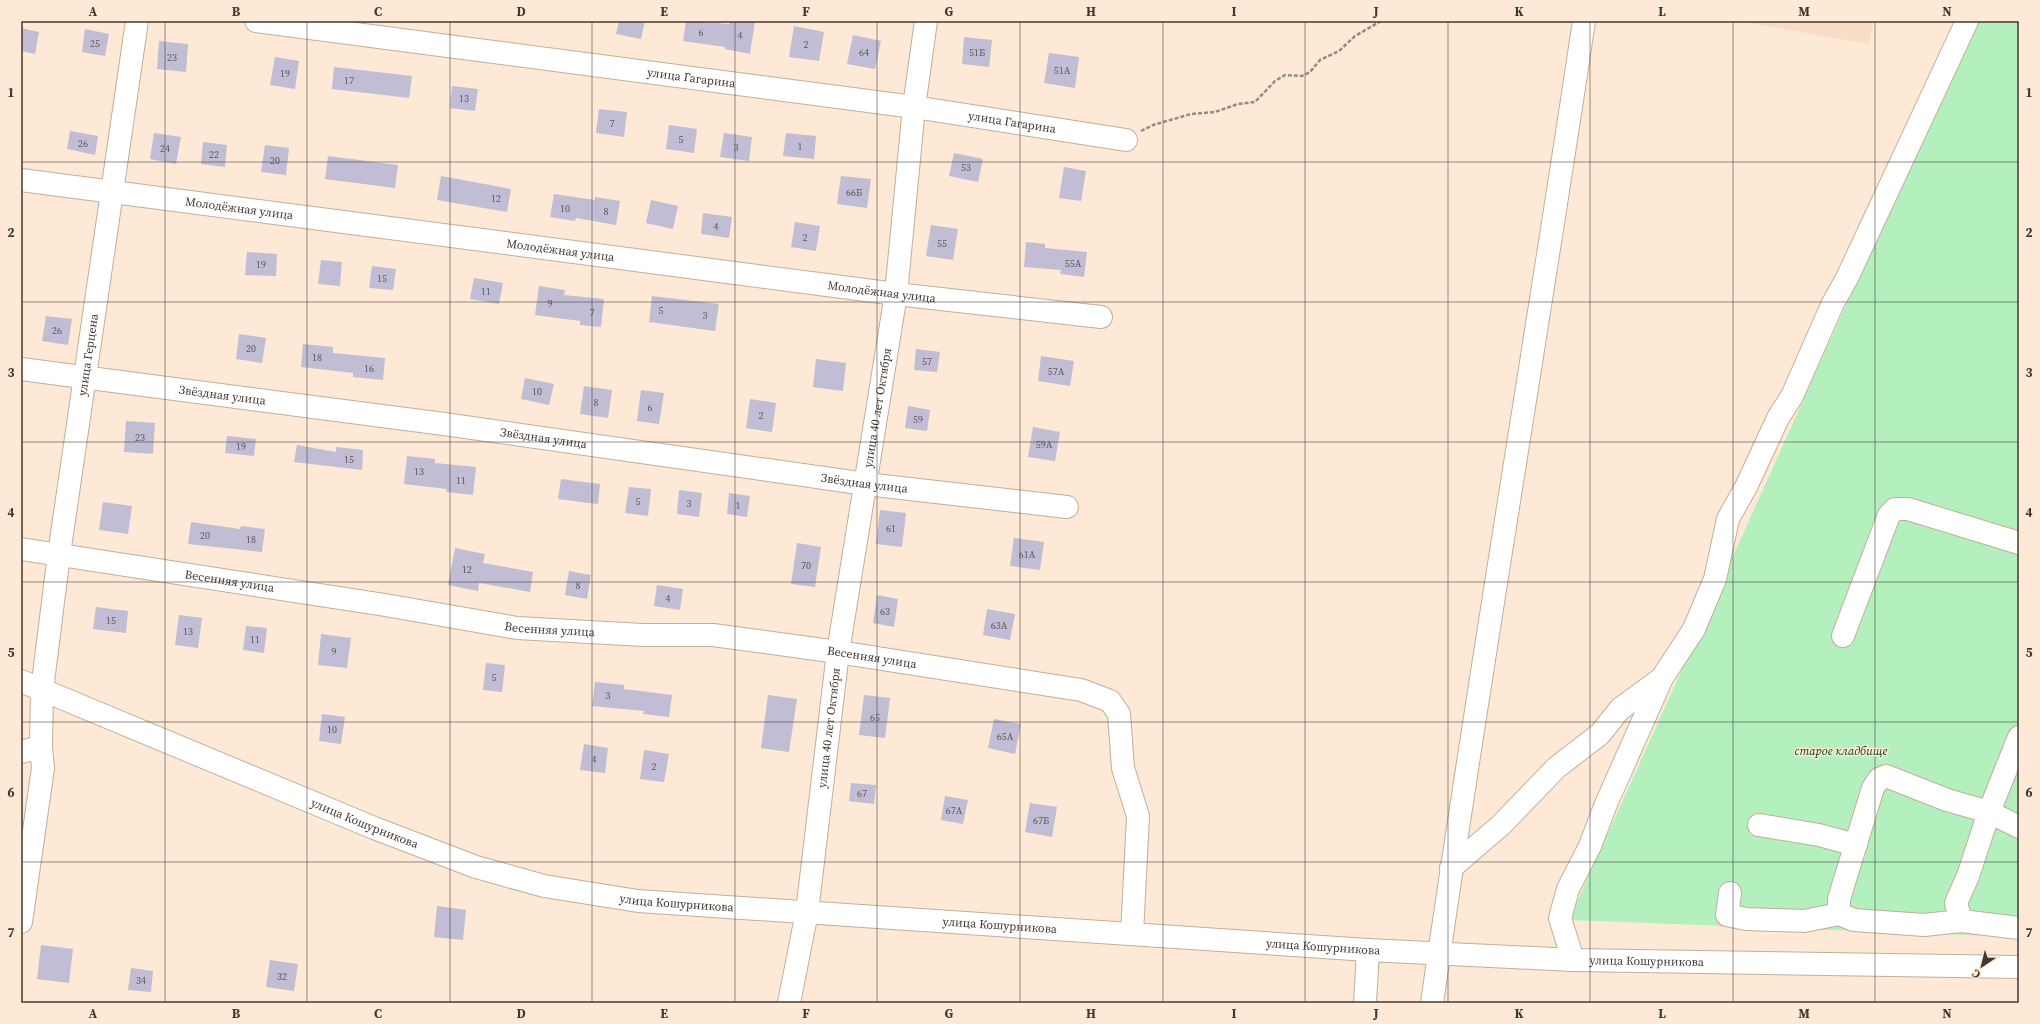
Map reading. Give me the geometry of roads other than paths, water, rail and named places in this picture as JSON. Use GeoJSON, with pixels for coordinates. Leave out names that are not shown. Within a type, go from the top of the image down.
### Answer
{"type":"FeatureCollection","features":[{"type":"Feature","properties":{"kind":"street","name":"улица Герцена"},"geometry":{"type":"LineString","coordinates":[[21,922],[43,768],[31,749],[42,690],[59,554],[137,21]]}},
{"type":"Feature","properties":{"kind":"street","name":"улица Гагарина"},"geometry":{"type":"LineString","coordinates":[[256,21],[914,107],[1126,140]]}},
{"type":"Feature","properties":{"kind":"street","name":"улица 40 лет Октября"},"geometry":{"type":"LineString","coordinates":[[790,1003],[807,912],[838,652],[896,294],[914,107],[926,21]]}},
{"type":"Feature","properties":{"kind":"street"},"geometry":{"type":"LineString","coordinates":[[1432,1003],[1451,868],[1548,262],[1584,21]]}},
{"type":"Feature","properties":{"kind":"street"},"geometry":{"type":"LineString","coordinates":[[1573,960],[1560,918],[1568,889],[1590,846],[1606,804],[1662,678],[1694,629],[1715,579],[1728,519],[1747,484],[1778,418],[1792,396],[1833,303],[1850,272],[1966,21]]}},
{"type":"Feature","properties":{"kind":"street","name":"Молодёжная улица"},"geometry":{"type":"LineString","coordinates":[[21,180],[896,294],[1101,317]]}},
{"type":"Feature","properties":{"kind":"street","name":"Звёздная улица"},"geometry":{"type":"LineString","coordinates":[[21,369],[444,424],[866,484],[1066,507]]}},
{"type":"Feature","properties":{"kind":"street"},"geometry":{"type":"LineString","coordinates":[[1843,636],[1889,515],[1895,509],[1908,508],[2019,543]]}},
{"type":"Feature","properties":{"kind":"street","name":"Весенняя улица"},"geometry":{"type":"LineString","coordinates":[[21,549],[518,628],[643,635],[713,635],[838,652],[1081,690],[1110,701],[1120,714],[1124,768],[1138,816],[1132,934]]}},
{"type":"Feature","properties":{"kind":"street"},"geometry":{"type":"LineString","coordinates":[[1451,868],[1501,825],[1556,768],[1600,734],[1620,709],[1662,678]]}},
{"type":"Feature","properties":{"kind":"street","name":"улица Кошурникова"},"geometry":{"type":"LineString","coordinates":[[21,682],[374,828],[476,867],[544,886],[638,901],[1439,954],[1573,960],[2019,967]]}},
{"type":"Feature","properties":{"kind":"street"},"geometry":{"type":"LineString","coordinates":[[1960,921],[1956,903],[1968,876],[1989,812],[2019,737]]}},
{"type":"Feature","properties":{"kind":"street"},"geometry":{"type":"LineString","coordinates":[[1839,914],[1839,898],[1873,788],[1879,779],[1886,776],[1947,800],[1989,812],[2019,827]]}},
{"type":"Feature","properties":{"kind":"street"},"geometry":{"type":"LineString","coordinates":[[1759,825],[1819,835],[1856,845]]}},
{"type":"Feature","properties":{"kind":"street"},"geometry":{"type":"LineString","coordinates":[[1730,893],[1727,915],[1746,919],[1804,921],[1839,914],[1854,920],[1924,925],[1960,921],[2019,928]]}},
{"type":"Feature","properties":{"kind":"street"},"geometry":{"type":"LineString","coordinates":[[1365,1003],[1368,950]]}},
{"type":"Feature","properties":{"kind":"park label","name":"старое кладбище"},"geometry":{"type":"Point","coordinates":[1841,751]}}]}
